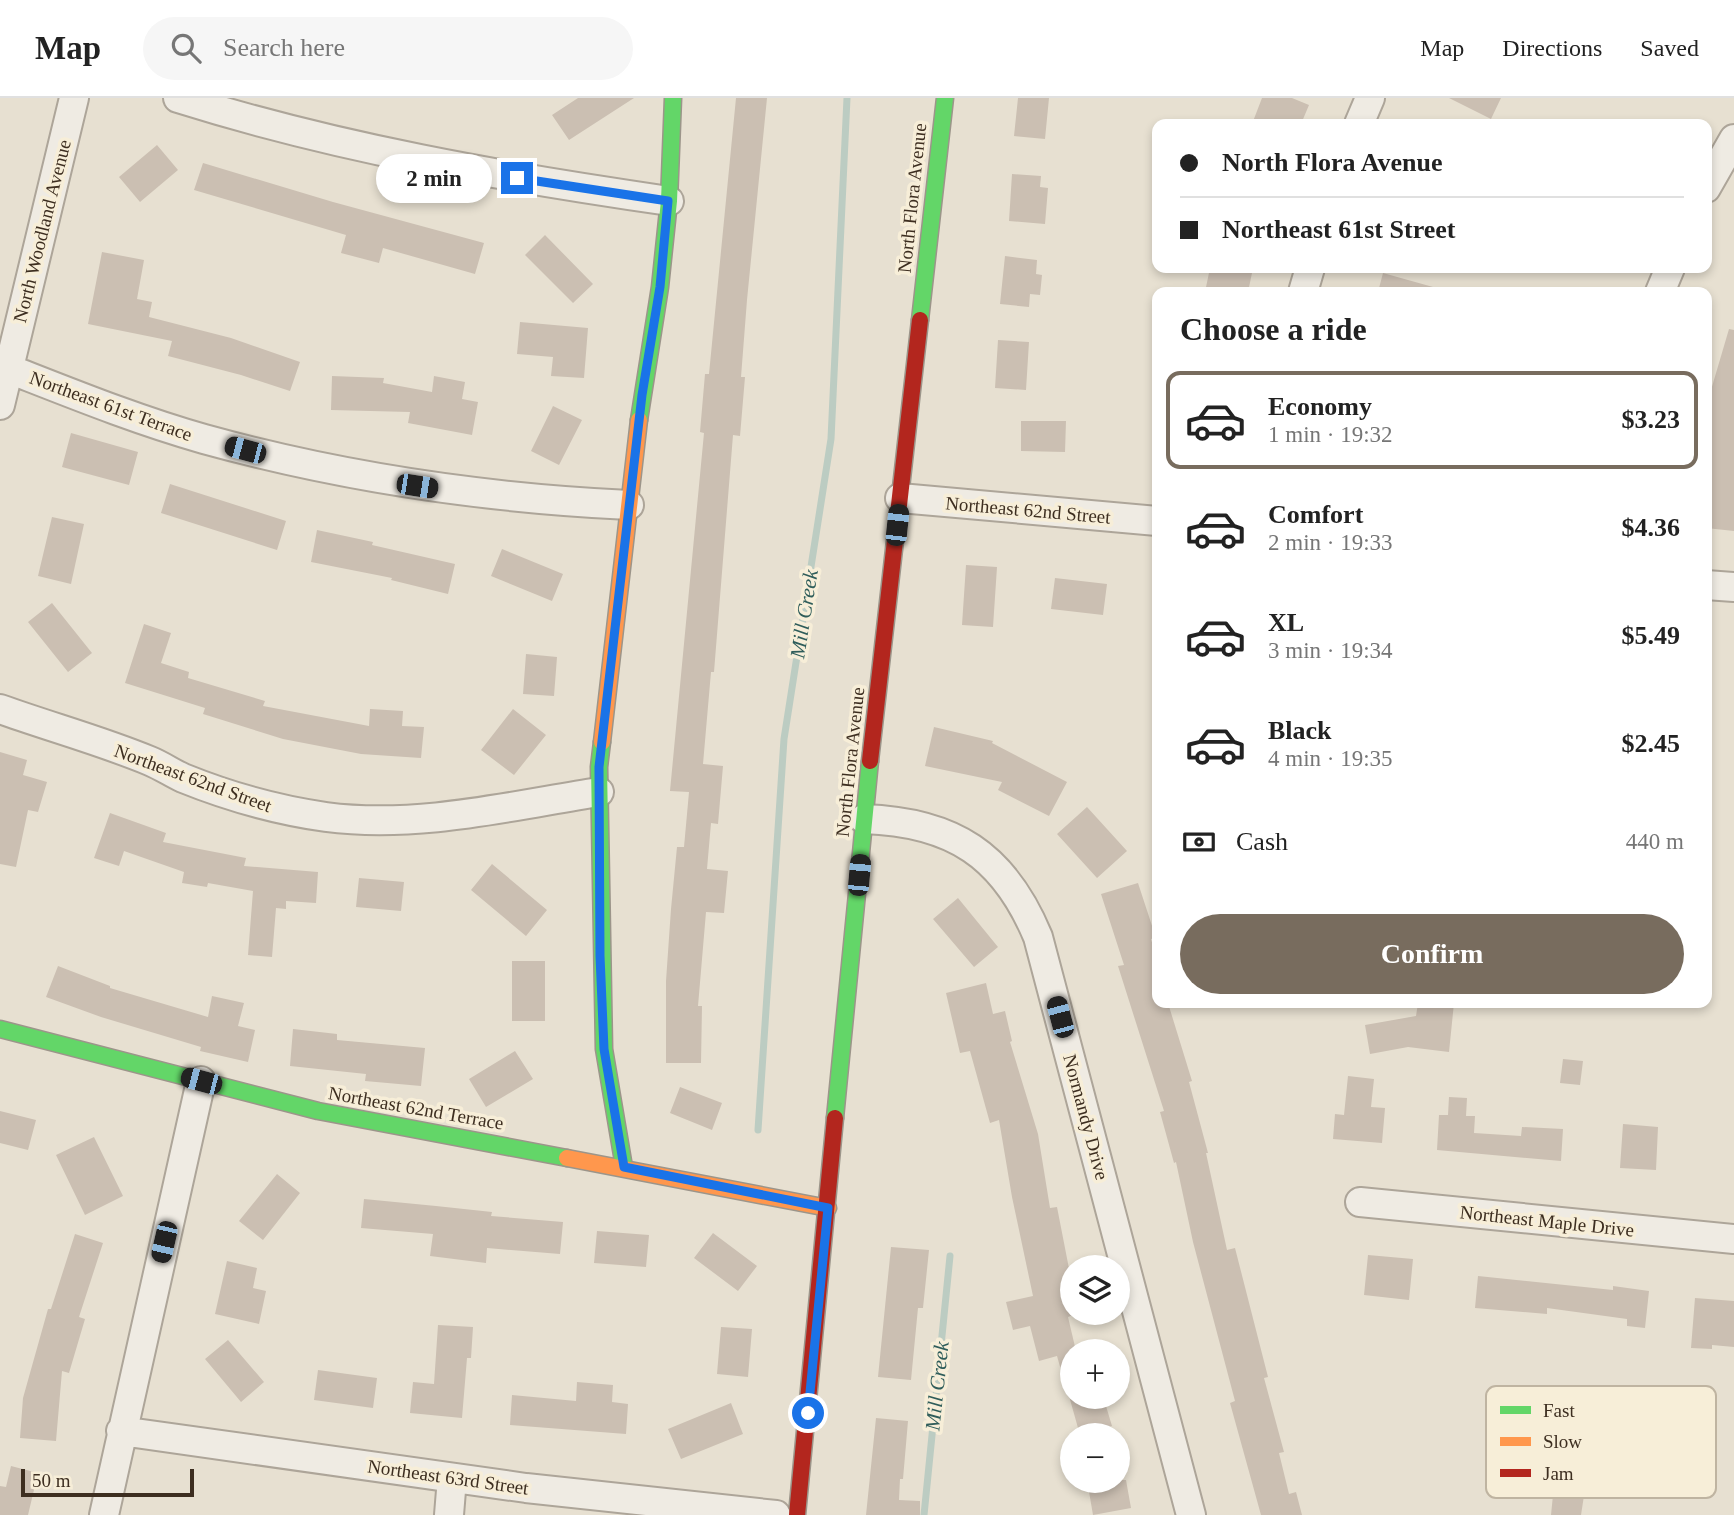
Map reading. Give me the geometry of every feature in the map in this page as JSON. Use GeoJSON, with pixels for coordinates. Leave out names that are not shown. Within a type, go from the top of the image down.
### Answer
{"type":"FeatureCollection","features":[{"type":"Feature","properties":{"kind":"street","name":"North Woodland Avenue"},"geometry":{"type":"LineString","coordinates":[[0,405],[74,98]]}},
{"type":"Feature","properties":{"kind":"street"},"geometry":{"type":"LineString","coordinates":[[178,98],[335,141],[439,164],[543,183],[668,201]]}},
{"type":"Feature","properties":{"kind":"street"},"geometry":{"type":"LineString","coordinates":[[624,1167],[604,1049],[599,767],[642,395],[660,287],[673,98]]}},
{"type":"Feature","properties":{"kind":"street","name":"North Flora Avenue"},"geometry":{"type":"LineString","coordinates":[[797,1515],[864,819],[944,98]]}},
{"type":"Feature","properties":{"kind":"street"},"geometry":{"type":"LineString","coordinates":[[1361,119],[1370,98]]}},
{"type":"Feature","properties":{"kind":"street"},"geometry":{"type":"LineString","coordinates":[[1712,178],[1734,139]]}},
{"type":"Feature","properties":{"kind":"street","name":"Northeast 61st Terrace"},"geometry":{"type":"LineString","coordinates":[[9,369],[118,412],[288,461],[374,479],[461,492],[549,501],[629,505]]}},
{"type":"Feature","properties":{"kind":"street","name":"Northeast 62nd Street"},"geometry":{"type":"LineString","coordinates":[[900,498],[1152,521]]}},
{"type":"Feature","properties":{"kind":"street"},"geometry":{"type":"LineString","coordinates":[[1712,585],[1734,587]]}},
{"type":"Feature","properties":{"kind":"street","name":"Northeast 62nd Street"},"geometry":{"type":"LineString","coordinates":[[0,709],[150,761],[181,777],[229,795],[278,809],[328,817],[379,820],[431,818],[599,792]]}},
{"type":"Feature","properties":{"kind":"street","name":"Normandy Drive"},"geometry":{"type":"LineString","coordinates":[[864,819],[897,820],[927,827],[967,845],[991,863],[1011,885],[1027,910],[1038,937],[1191,1515]]}},
{"type":"Feature","properties":{"kind":"street","name":"Northeast 62nd Terrace"},"geometry":{"type":"LineString","coordinates":[[0,1029],[318,1111],[624,1167],[828,1208]]}},
{"type":"Feature","properties":{"kind":"street"},"geometry":{"type":"LineString","coordinates":[[104,1515],[201,1081]]}},
{"type":"Feature","properties":{"kind":"street","name":"Northeast Maple Drive"},"geometry":{"type":"LineString","coordinates":[[1360,1202],[1734,1239]]}},
{"type":"Feature","properties":{"kind":"street","name":"Northeast 63rd Street"},"geometry":{"type":"LineString","coordinates":[[121,1431],[526,1488],[776,1515]]}},
{"type":"Feature","properties":{"kind":"street"},"geometry":{"type":"LineString","coordinates":[[449,1515],[453,1478]]}},
{"type":"Feature","properties":{"kind":"building"},"geometry":{"type":"Polygon","coordinates":[[[578,98],[634,98],[569,140],[552,115],[578,98]]]}},
{"type":"Feature","properties":{"kind":"building"},"geometry":{"type":"Polygon","coordinates":[[[736,98],[767,98],[747,300],[740,436],[733,435],[714,672],[711,672],[703,764],[723,766],[718,824],[711,823],[707,869],[728,871],[724,913],[706,912],[698,1006],[702,1006],[701,1063],[666,1063],[666,981],[671,909],[677,847],[684,847],[689,792],[670,791],[704,433],[700,432],[705,374],[709,374],[736,98]]]}},
{"type":"Feature","properties":{"kind":"building"},"geometry":{"type":"Polygon","coordinates":[[[1018,98],[1049,98],[1045,139],[1014,136],[1018,98]]]}},
{"type":"Feature","properties":{"kind":"building"},"geometry":{"type":"Polygon","coordinates":[[[1262,98],[1292,98],[1309,105],[1303,119],[1254,119],[1262,98]]]}},
{"type":"Feature","properties":{"kind":"building"},"geometry":{"type":"Polygon","coordinates":[[[1449,98],[1501,98],[1491,119],[1449,98]]]}},
{"type":"Feature","properties":{"kind":"building"},"geometry":{"type":"Polygon","coordinates":[[[157,145],[178,170],[140,202],[119,177],[157,145]]]}},
{"type":"Feature","properties":{"kind":"building"},"geometry":{"type":"Polygon","coordinates":[[[203,163],[484,243],[475,274],[383,248],[379,263],[341,253],[346,235],[194,190],[203,163]]]}},
{"type":"Feature","properties":{"kind":"building"},"geometry":{"type":"Polygon","coordinates":[[[1012,174],[1041,176],[1040,187],[1048,188],[1045,224],[1009,221],[1012,174]]]}},
{"type":"Feature","properties":{"kind":"building"},"geometry":{"type":"Polygon","coordinates":[[[545,235],[593,284],[573,303],[525,255],[545,235]]]}},
{"type":"Feature","properties":{"kind":"building"},"geometry":{"type":"Polygon","coordinates":[[[102,252],[144,260],[137,299],[152,302],[149,317],[231,338],[300,362],[290,391],[168,356],[172,341],[88,324],[102,252]]]}},
{"type":"Feature","properties":{"kind":"building"},"geometry":{"type":"Polygon","coordinates":[[[1005,256],[1037,260],[1036,274],[1042,275],[1040,295],[1030,294],[1029,307],[1000,304],[1005,256]]]}},
{"type":"Feature","properties":{"kind":"building"},"geometry":{"type":"Polygon","coordinates":[[[1209,273],[1252,273],[1249,287],[1206,287],[1209,273]]]}},
{"type":"Feature","properties":{"kind":"building"},"geometry":{"type":"Polygon","coordinates":[[[1383,273],[1433,287],[1379,287],[1383,273]]]}},
{"type":"Feature","properties":{"kind":"building"},"geometry":{"type":"Polygon","coordinates":[[[520,322],[588,328],[584,378],[551,376],[553,357],[517,354],[520,322]]]}},
{"type":"Feature","properties":{"kind":"building"},"geometry":{"type":"Polygon","coordinates":[[[1729,329],[1734,330],[1734,531],[1712,529],[1712,387],[1729,329]]]}},
{"type":"Feature","properties":{"kind":"building"},"geometry":{"type":"Polygon","coordinates":[[[998,340],[1029,342],[1026,390],[995,388],[998,340]]]}},
{"type":"Feature","properties":{"kind":"building"},"geometry":{"type":"Polygon","coordinates":[[[332,376],[384,378],[383,383],[432,392],[434,376],[465,382],[462,399],[478,402],[472,435],[408,423],[410,412],[331,410],[332,376]]]}},
{"type":"Feature","properties":{"kind":"building"},"geometry":{"type":"Polygon","coordinates":[[[553,406],[582,420],[559,465],[531,451],[553,406]]]}},
{"type":"Feature","properties":{"kind":"building"},"geometry":{"type":"Polygon","coordinates":[[[1021,421],[1066,421],[1065,452],[1021,451],[1021,421]]]}},
{"type":"Feature","properties":{"kind":"building"},"geometry":{"type":"Polygon","coordinates":[[[71,433],[138,452],[129,485],[62,467],[71,433]]]}},
{"type":"Feature","properties":{"kind":"building"},"geometry":{"type":"Polygon","coordinates":[[[170,484],[286,521],[277,550],[161,513],[170,484]]]}},
{"type":"Feature","properties":{"kind":"building"},"geometry":{"type":"Polygon","coordinates":[[[52,517],[84,524],[71,584],[38,576],[52,517]]]}},
{"type":"Feature","properties":{"kind":"building"},"geometry":{"type":"Polygon","coordinates":[[[317,530],[455,564],[448,594],[391,580],[392,578],[311,562],[317,530]]]}},
{"type":"Feature","properties":{"kind":"building"},"geometry":{"type":"Polygon","coordinates":[[[502,549],[563,574],[552,601],[491,576],[502,549]]]}},
{"type":"Feature","properties":{"kind":"building"},"geometry":{"type":"Polygon","coordinates":[[[966,565],[997,567],[993,627],[962,625],[966,565]]]}},
{"type":"Feature","properties":{"kind":"building"},"geometry":{"type":"Polygon","coordinates":[[[1055,578],[1107,584],[1103,615],[1051,609],[1055,578]]]}},
{"type":"Feature","properties":{"kind":"building"},"geometry":{"type":"Polygon","coordinates":[[[52,603],[92,653],[68,672],[28,622],[52,603]]]}},
{"type":"Feature","properties":{"kind":"building"},"geometry":{"type":"Polygon","coordinates":[[[144,624],[171,633],[161,663],[189,672],[188,678],[265,701],[263,706],[369,726],[370,709],[403,711],[402,726],[424,727],[421,758],[361,754],[283,739],[203,714],[205,708],[125,683],[144,624]]]}},
{"type":"Feature","properties":{"kind":"building"},"geometry":{"type":"Polygon","coordinates":[[[526,654],[557,657],[554,696],[523,694],[526,654]]]}},
{"type":"Feature","properties":{"kind":"building"},"geometry":{"type":"Polygon","coordinates":[[[513,709],[546,735],[514,775],[481,750],[513,709]]]}},
{"type":"Feature","properties":{"kind":"building"},"geometry":{"type":"Polygon","coordinates":[[[934,727],[993,741],[992,743],[1067,782],[1049,816],[998,790],[1002,782],[925,766],[934,727]]]}},
{"type":"Feature","properties":{"kind":"building"},"geometry":{"type":"Polygon","coordinates":[[[0,752],[27,760],[23,775],[47,782],[38,812],[28,810],[16,867],[0,864],[0,752]]]}},
{"type":"Feature","properties":{"kind":"building"},"geometry":{"type":"Polygon","coordinates":[[[1087,807],[1127,851],[1097,878],[1057,834],[1087,807]]]}},
{"type":"Feature","properties":{"kind":"building"},"geometry":{"type":"Polygon","coordinates":[[[110,813],[166,833],[163,842],[246,858],[244,866],[318,872],[316,903],[286,901],[286,909],[276,908],[272,957],[248,955],[253,891],[208,883],[207,887],[182,883],[184,872],[124,851],[119,866],[94,858],[110,813]]]}},
{"type":"Feature","properties":{"kind":"building"},"geometry":{"type":"Polygon","coordinates":[[[492,864],[547,910],[526,936],[471,890],[492,864]]]}},
{"type":"Feature","properties":{"kind":"building"},"geometry":{"type":"Polygon","coordinates":[[[359,878],[404,882],[401,911],[356,907],[359,878]]]}},
{"type":"Feature","properties":{"kind":"building"},"geometry":{"type":"Polygon","coordinates":[[[1138,883],[1152,926],[1152,1008],[1170,1008],[1192,1081],[1189,1082],[1208,1153],[1227,1250],[1235,1248],[1268,1377],[1264,1378],[1284,1452],[1279,1453],[1289,1494],[1296,1492],[1302,1515],[1261,1515],[1230,1403],[1235,1401],[1193,1242],[1176,1162],[1174,1163],[1160,1112],[1164,1111],[1118,966],[1124,965],[1101,894],[1138,883]]]}},
{"type":"Feature","properties":{"kind":"building"},"geometry":{"type":"Polygon","coordinates":[[[958,898],[998,947],[974,967],[933,919],[958,898]]]}},
{"type":"Feature","properties":{"kind":"building"},"geometry":{"type":"Polygon","coordinates":[[[512,961],[545,961],[545,1021],[512,1021],[512,961]]]}},
{"type":"Feature","properties":{"kind":"building"},"geometry":{"type":"Polygon","coordinates":[[[58,966],[110,988],[208,1017],[212,996],[244,1003],[238,1026],[255,1030],[248,1062],[200,1051],[201,1047],[101,1017],[46,997],[58,966]]]}},
{"type":"Feature","properties":{"kind":"building"},"geometry":{"type":"Polygon","coordinates":[[[986,983],[993,1014],[1005,1011],[1012,1041],[1010,1042],[1038,1134],[1050,1208],[1057,1207],[1066,1255],[1060,1255],[1060,1325],[1070,1325],[1073,1339],[1060,1339],[1060,1367],[1057,1356],[1039,1361],[1030,1326],[1013,1330],[1006,1302],[1033,1296],[999,1120],[990,1123],[970,1051],[960,1053],[946,993],[986,983]]]}},
{"type":"Feature","properties":{"kind":"building"},"geometry":{"type":"Polygon","coordinates":[[[1417,1008],[1453,1008],[1449,1052],[1408,1047],[1370,1054],[1365,1025],[1416,1016],[1417,1008]]]}},
{"type":"Feature","properties":{"kind":"building"},"geometry":{"type":"Polygon","coordinates":[[[293,1029],[337,1034],[337,1040],[425,1048],[421,1086],[365,1081],[366,1074],[290,1066],[293,1029]]]}},
{"type":"Feature","properties":{"kind":"building"},"geometry":{"type":"Polygon","coordinates":[[[515,1051],[533,1079],[486,1107],[469,1079],[515,1051]]]}},
{"type":"Feature","properties":{"kind":"building"},"geometry":{"type":"Polygon","coordinates":[[[1563,1059],[1583,1061],[1580,1085],[1560,1083],[1563,1059]]]}},
{"type":"Feature","properties":{"kind":"building"},"geometry":{"type":"Polygon","coordinates":[[[1348,1076],[1374,1079],[1371,1107],[1385,1108],[1382,1143],[1333,1139],[1335,1114],[1344,1115],[1348,1076]]]}},
{"type":"Feature","properties":{"kind":"building"},"geometry":{"type":"Polygon","coordinates":[[[680,1087],[722,1103],[712,1130],[670,1113],[680,1087]]]}},
{"type":"Feature","properties":{"kind":"building"},"geometry":{"type":"Polygon","coordinates":[[[1449,1097],[1467,1098],[1466,1116],[1475,1116],[1474,1133],[1521,1136],[1522,1127],[1563,1129],[1561,1161],[1437,1150],[1439,1115],[1448,1115],[1449,1097]]]}},
{"type":"Feature","properties":{"kind":"building"},"geometry":{"type":"Polygon","coordinates":[[[0,1111],[36,1120],[28,1150],[0,1143],[0,1111]]]}},
{"type":"Feature","properties":{"kind":"building"},"geometry":{"type":"Polygon","coordinates":[[[1623,1124],[1658,1127],[1656,1170],[1620,1168],[1623,1124]]]}},
{"type":"Feature","properties":{"kind":"building"},"geometry":{"type":"Polygon","coordinates":[[[94,1137],[123,1196],[85,1215],[56,1155],[94,1137]]]}},
{"type":"Feature","properties":{"kind":"building"},"geometry":{"type":"Polygon","coordinates":[[[277,1174],[300,1193],[263,1240],[239,1221],[277,1174]]]}},
{"type":"Feature","properties":{"kind":"building"},"geometry":{"type":"Polygon","coordinates":[[[364,1199],[492,1212],[491,1216],[563,1222],[560,1254],[487,1248],[486,1263],[430,1256],[433,1234],[361,1228],[364,1199]]]}},
{"type":"Feature","properties":{"kind":"building"},"geometry":{"type":"Polygon","coordinates":[[[597,1231],[649,1235],[646,1267],[594,1263],[597,1231]]]}},
{"type":"Feature","properties":{"kind":"building"},"geometry":{"type":"Polygon","coordinates":[[[713,1233],[757,1266],[738,1291],[694,1258],[713,1233]]]}},
{"type":"Feature","properties":{"kind":"building"},"geometry":{"type":"Polygon","coordinates":[[[75,1234],[103,1243],[79,1317],[85,1319],[69,1373],[62,1371],[56,1441],[20,1438],[23,1398],[48,1309],[51,1309],[75,1234]]]}},
{"type":"Feature","properties":{"kind":"building"},"geometry":{"type":"Polygon","coordinates":[[[891,1247],[929,1250],[923,1308],[918,1308],[911,1380],[878,1377],[891,1247]]]}},
{"type":"Feature","properties":{"kind":"building"},"geometry":{"type":"Polygon","coordinates":[[[1368,1255],[1413,1259],[1409,1300],[1364,1295],[1368,1255]]]}},
{"type":"Feature","properties":{"kind":"building"},"geometry":{"type":"Polygon","coordinates":[[[227,1261],[257,1268],[253,1288],[266,1291],[259,1324],[215,1314],[227,1261]]]}},
{"type":"Feature","properties":{"kind":"building"},"geometry":{"type":"Polygon","coordinates":[[[1478,1276],[1613,1290],[1613,1286],[1649,1291],[1645,1328],[1627,1326],[1627,1319],[1547,1308],[1547,1314],[1475,1308],[1478,1276]]]}},
{"type":"Feature","properties":{"kind":"building"},"geometry":{"type":"Polygon","coordinates":[[[1695,1298],[1734,1301],[1734,1347],[1712,1345],[1712,1349],[1691,1348],[1695,1298]]]}},
{"type":"Feature","properties":{"kind":"building"},"geometry":{"type":"Polygon","coordinates":[[[438,1325],[473,1327],[471,1358],[467,1358],[462,1418],[410,1413],[413,1382],[434,1384],[438,1325]]]}},
{"type":"Feature","properties":{"kind":"building"},"geometry":{"type":"Polygon","coordinates":[[[721,1327],[752,1329],[748,1377],[717,1374],[721,1327]]]}},
{"type":"Feature","properties":{"kind":"building"},"geometry":{"type":"Polygon","coordinates":[[[228,1340],[264,1382],[241,1402],[205,1359],[228,1340]]]}},
{"type":"Feature","properties":{"kind":"building"},"geometry":{"type":"Polygon","coordinates":[[[318,1370],[377,1378],[373,1408],[314,1400],[318,1370]]]}},
{"type":"Feature","properties":{"kind":"building"},"geometry":{"type":"Polygon","coordinates":[[[577,1382],[613,1385],[612,1402],[628,1404],[626,1434],[510,1425],[512,1395],[576,1401],[577,1382]]]}},
{"type":"Feature","properties":{"kind":"building"},"geometry":{"type":"Polygon","coordinates":[[[731,1403],[743,1434],[681,1459],[668,1429],[731,1403]]]}},
{"type":"Feature","properties":{"kind":"building"},"geometry":{"type":"Polygon","coordinates":[[[1073,1409],[1107,1409],[1111,1423],[1077,1423],[1073,1409]]]}},
{"type":"Feature","properties":{"kind":"building"},"geometry":{"type":"Polygon","coordinates":[[[876,1418],[908,1421],[899,1500],[920,1501],[920,1515],[866,1515],[876,1418]]]}},
{"type":"Feature","properties":{"kind":"building"},"geometry":{"type":"Polygon","coordinates":[[[11,1466],[38,1473],[28,1515],[0,1515],[0,1486],[6,1487],[11,1466]]]}},
{"type":"Feature","properties":{"kind":"building"},"geometry":{"type":"Polygon","coordinates":[[[1089,1493],[1128,1493],[1131,1508],[1093,1515],[1089,1493]]]}},
{"type":"Feature","properties":{"kind":"building"},"geometry":{"type":"Polygon","coordinates":[[[1553,1498],[1584,1498],[1581,1515],[1551,1515],[1553,1498]]]}},
{"type":"Feature","properties":{"kind":"waterway","name":"Mill Creek"},"geometry":{"type":"LineString","coordinates":[[758,1130],[784,739],[831,439],[847,98]]}},
{"type":"Feature","properties":{"kind":"waterway","name":"Mill Creek"},"geometry":{"type":"LineString","coordinates":[[924,1515],[950,1256]]}},
{"type":"Feature","properties":{"kind":"traffic: fast"},"geometry":{"type":"LineString","coordinates":[[639,420],[660,287],[669,201],[673,98]]}},
{"type":"Feature","properties":{"kind":"traffic: fast"},"geometry":{"type":"LineString","coordinates":[[920,320],[945,98]]}},
{"type":"Feature","properties":{"kind":"traffic: fast"},"geometry":{"type":"LineString","coordinates":[[602,742],[599,767],[604,1049],[624,1167]]}},
{"type":"Feature","properties":{"kind":"traffic: fast"},"geometry":{"type":"LineString","coordinates":[[835,1118],[870,761]]}},
{"type":"Feature","properties":{"kind":"traffic: fast"},"geometry":{"type":"LineString","coordinates":[[0,1029],[318,1111],[567,1158]]}},
{"type":"Feature","properties":{"kind":"traffic: slow"},"geometry":{"type":"LineString","coordinates":[[602,742],[639,420]]}},
{"type":"Feature","properties":{"kind":"traffic: slow"},"geometry":{"type":"LineString","coordinates":[[567,1158],[828,1208]]}},
{"type":"Feature","properties":{"kind":"traffic: jam"},"geometry":{"type":"LineString","coordinates":[[870,761],[920,320]]}},
{"type":"Feature","properties":{"kind":"traffic: jam"},"geometry":{"type":"LineString","coordinates":[[797,1515],[835,1118]]}},
{"type":"Feature","properties":{"kind":"route"},"geometry":{"type":"LineString","coordinates":[[517,178],[668,201],[660,287],[642,395],[599,767],[600,956],[604,1049],[624,1167],[828,1208],[808,1413]]}}]}
